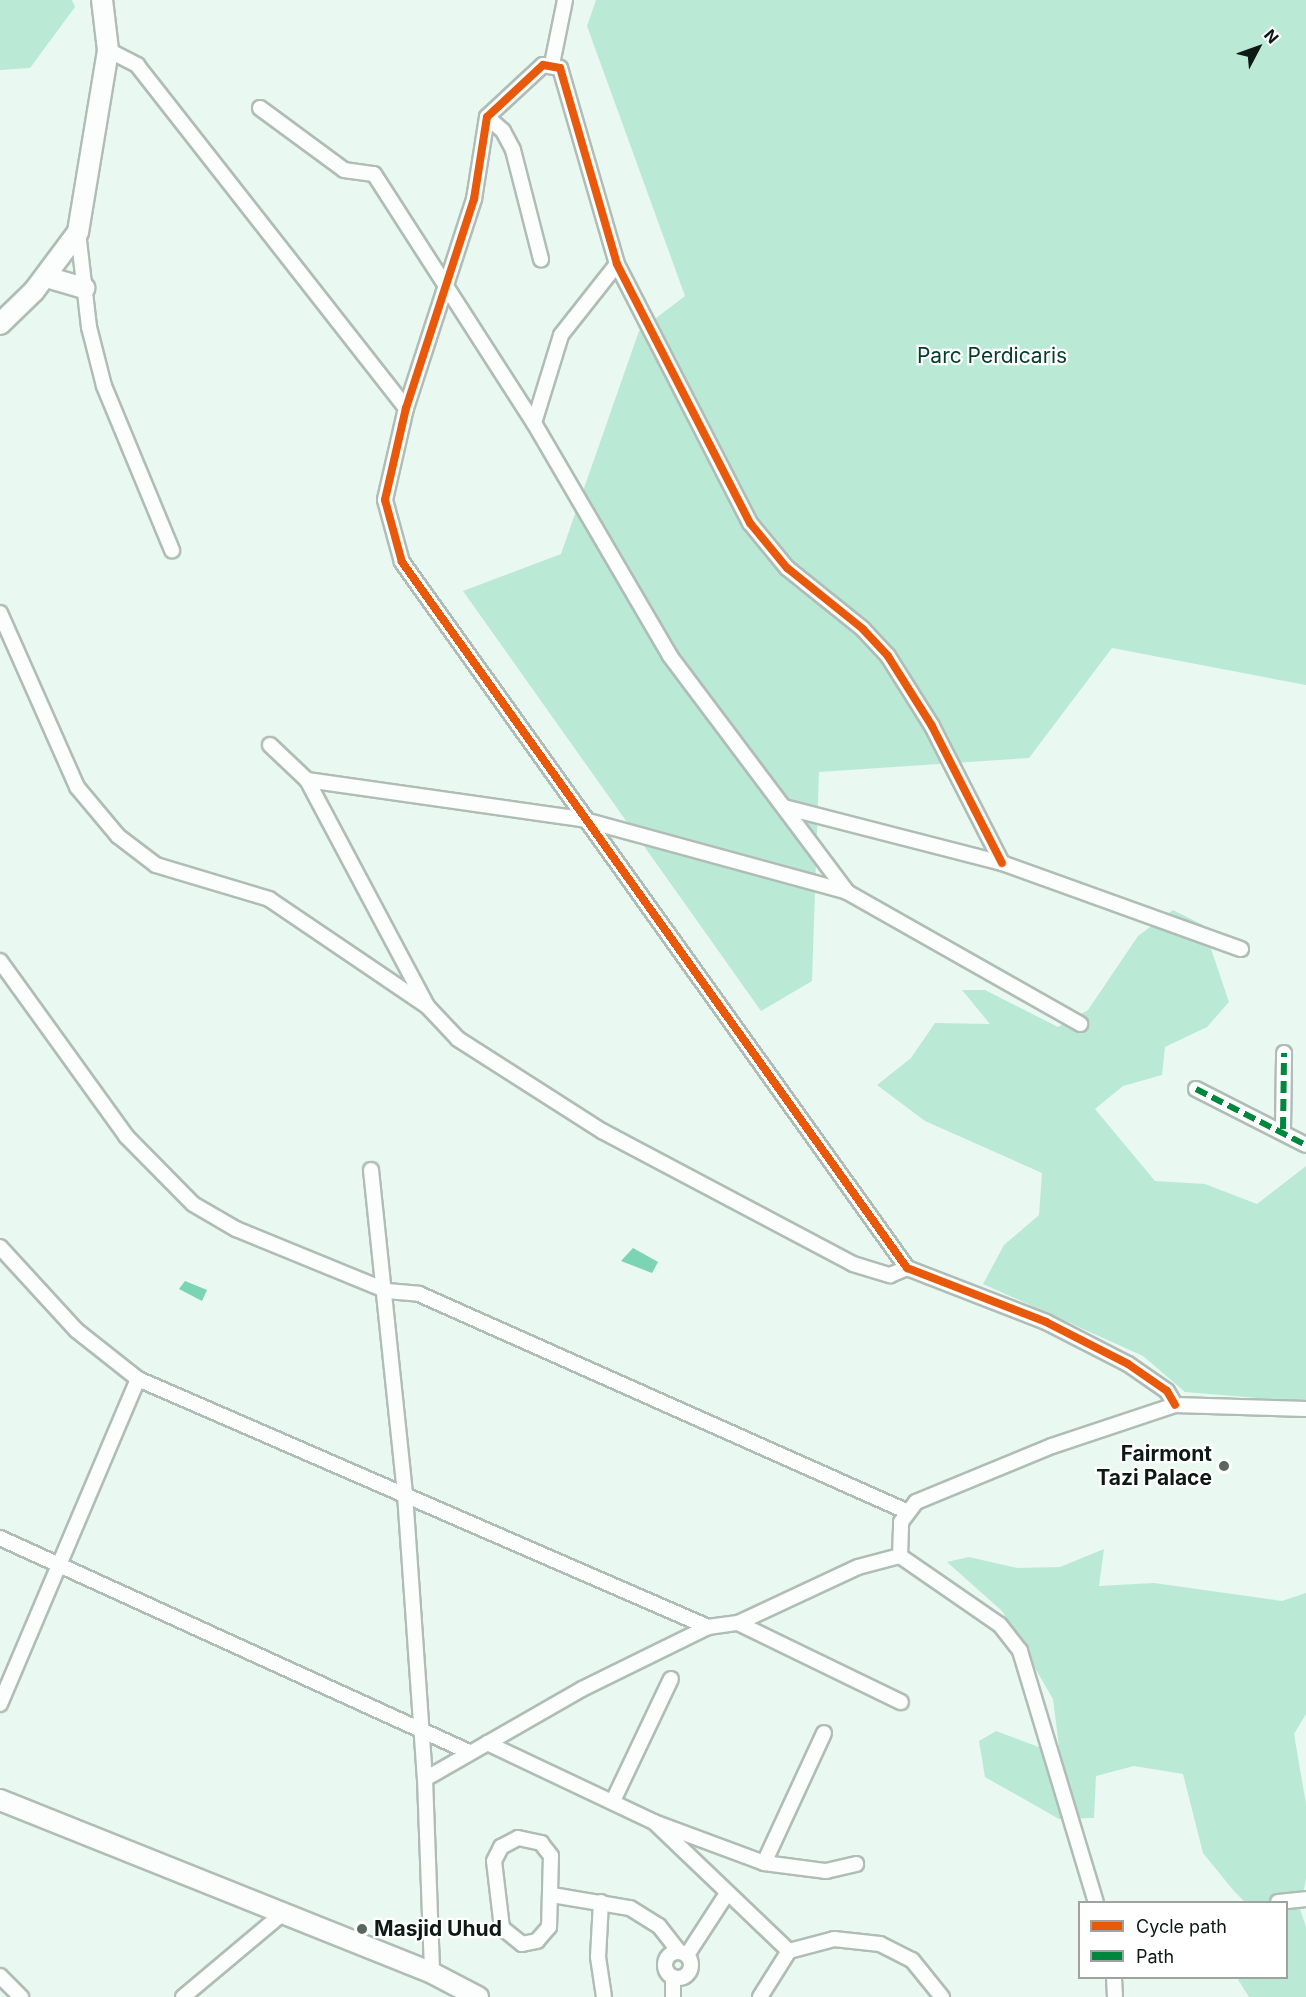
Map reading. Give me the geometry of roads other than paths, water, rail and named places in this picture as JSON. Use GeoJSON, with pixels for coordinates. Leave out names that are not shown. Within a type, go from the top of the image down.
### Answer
{"type":"FeatureCollection","features":[{"type":"Feature","properties":{"kind":"main road"},"geometry":{"type":"LineString","coordinates":[[0,324],[46,277],[78,232],[108,50],[102,0]]}},
{"type":"Feature","properties":{"kind":"main road"},"geometry":{"type":"LineString","coordinates":[[46,277],[84,288]]}},
{"type":"Feature","properties":{"kind":"main road"},"geometry":{"type":"LineString","coordinates":[[0,1800],[432,1973],[478,1997]]}},
{"type":"Feature","properties":{"kind":"street"},"geometry":{"type":"LineString","coordinates":[[552,64],[566,0]]}},
{"type":"Feature","properties":{"kind":"street"},"geometry":{"type":"LineString","coordinates":[[108,50],[137,65],[406,408]]}},
{"type":"Feature","properties":{"kind":"street"},"geometry":{"type":"LineString","coordinates":[[552,64],[529,75],[487,117],[474,199],[406,408],[385,500],[402,562],[581,819],[907,1268],[1046,1322],[1128,1364],[1167,1391],[1175,1405]]}},
{"type":"Feature","properties":{"kind":"street"},"geometry":{"type":"LineString","coordinates":[[552,64],[560,68],[617,264],[750,523],[787,568],[863,629],[888,656],[932,726],[1002,863]]}},
{"type":"Feature","properties":{"kind":"street"},"geometry":{"type":"LineString","coordinates":[[260,108],[344,170],[374,174],[534,423],[670,657],[847,892]]}},
{"type":"Feature","properties":{"kind":"street"},"geometry":{"type":"LineString","coordinates":[[487,117],[503,131],[513,150],[541,259]]}},
{"type":"Feature","properties":{"kind":"street"},"geometry":{"type":"LineString","coordinates":[[78,232],[84,288],[104,386],[172,550]]}},
{"type":"Feature","properties":{"kind":"street"},"geometry":{"type":"LineString","coordinates":[[534,423],[561,334],[617,264]]}},
{"type":"Feature","properties":{"kind":"street"},"geometry":{"type":"LineString","coordinates":[[0,613],[61,760],[118,836],[164,868],[269,899],[427,1006],[459,1039],[602,1131],[853,1264],[890,1275],[907,1268]]}},
{"type":"Feature","properties":{"kind":"street"},"geometry":{"type":"LineString","coordinates":[[270,745],[307,780],[427,1006]]}},
{"type":"Feature","properties":{"kind":"street"},"geometry":{"type":"LineString","coordinates":[[307,780],[581,819],[847,892],[1080,1024]]}},
{"type":"Feature","properties":{"kind":"street"},"geometry":{"type":"LineString","coordinates":[[784,807],[1002,863],[1241,949]]}},
{"type":"Feature","properties":{"kind":"street"},"geometry":{"type":"LineString","coordinates":[[0,961],[126,1137],[178,1191],[236,1229],[387,1291],[419,1294],[906,1511]]}},
{"type":"Feature","properties":{"kind":"street"},"geometry":{"type":"LineString","coordinates":[[1283,1129],[1284,1053]]}},
{"type":"Feature","properties":{"kind":"street"},"geometry":{"type":"LineString","coordinates":[[1197,1089],[1283,1129],[1306,1145]]}},
{"type":"Feature","properties":{"kind":"street"},"geometry":{"type":"LineString","coordinates":[[371,1170],[387,1291],[405,1494],[422,1725],[432,1973]]}},
{"type":"Feature","properties":{"kind":"street"},"geometry":{"type":"LineString","coordinates":[[0,1247],[76,1330],[138,1379],[708,1627]]}},
{"type":"Feature","properties":{"kind":"street"},"geometry":{"type":"LineString","coordinates":[[0,1704],[138,1379]]}},
{"type":"Feature","properties":{"kind":"street"},"geometry":{"type":"LineString","coordinates":[[900,1556],[898,1534],[906,1511],[929,1493],[1175,1405],[1306,1409]]}},
{"type":"Feature","properties":{"kind":"street"},"geometry":{"type":"LineString","coordinates":[[0,1538],[422,1725],[467,1751]]}},
{"type":"Feature","properties":{"kind":"street"},"geometry":{"type":"LineString","coordinates":[[425,1779],[467,1751],[487,1743],[708,1627],[738,1623],[858,1568],[900,1556]]}},
{"type":"Feature","properties":{"kind":"street"},"geometry":{"type":"LineString","coordinates":[[900,1556],[1000,1625],[1020,1651],[1096,1901]]}},
{"type":"Feature","properties":{"kind":"street"},"geometry":{"type":"LineString","coordinates":[[738,1623],[901,1702]]}},
{"type":"Feature","properties":{"kind":"street"},"geometry":{"type":"LineString","coordinates":[[613,1800],[670,1679]]}},
{"type":"Feature","properties":{"kind":"street"},"geometry":{"type":"LineString","coordinates":[[764,1863],[824,1732]]}},
{"type":"Feature","properties":{"kind":"street"},"geometry":{"type":"LineString","coordinates":[[487,1743],[613,1800],[654,1822],[764,1863],[826,1871],[856,1864]]}},
{"type":"Feature","properties":{"kind":"street"},"geometry":{"type":"LineString","coordinates":[[654,1822],[726,1894],[789,1950]]}},
{"type":"Feature","properties":{"kind":"street"},"geometry":{"type":"LineString","coordinates":[[518,1838],[541,1843],[551,1856],[552,1895],[544,1935],[522,1944],[507,1935],[499,1917],[494,1861],[501,1847],[518,1838]]}},
{"type":"Feature","properties":{"kind":"street"},"geometry":{"type":"LineString","coordinates":[[673,1997],[673,1977],[665,1962],[683,1953],[726,1894]]}},
{"type":"Feature","properties":{"kind":"street"},"geometry":{"type":"LineString","coordinates":[[552,1895],[601,1902],[649,1918],[683,1953]]}},
{"type":"Feature","properties":{"kind":"street"},"geometry":{"type":"LineString","coordinates":[[1287,1901],[1306,1899]]}},
{"type":"Feature","properties":{"kind":"street"},"geometry":{"type":"LineString","coordinates":[[601,1902],[598,1957],[604,1997]]}},
{"type":"Feature","properties":{"kind":"street"},"geometry":{"type":"LineString","coordinates":[[184,1997],[282,1914]]}},
{"type":"Feature","properties":{"kind":"street"},"geometry":{"type":"LineString","coordinates":[[760,1997],[789,1950],[834,1939],[880,1944],[912,1960],[942,1997]]}},
{"type":"Feature","properties":{"kind":"street"},"geometry":{"type":"LineString","coordinates":[[1114,1979],[1115,1997]]}},
{"type":"Feature","properties":{"kind":"street"},"geometry":{"type":"LineString","coordinates":[[2,1982],[21,1997]]}},
{"type":"Feature","properties":{"kind":"place","name":"Fairmont Tazi Palace"},"geometry":{"type":"Point","coordinates":[1224,1466]}},
{"type":"Feature","properties":{"kind":"place","name":"Masjid Uhud"},"geometry":{"type":"Point","coordinates":[362,1929]}},
{"type":"Feature","properties":{"kind":"park label","name":"Parc Perdicaris"},"geometry":{"type":"Point","coordinates":[992,356]}}]}
